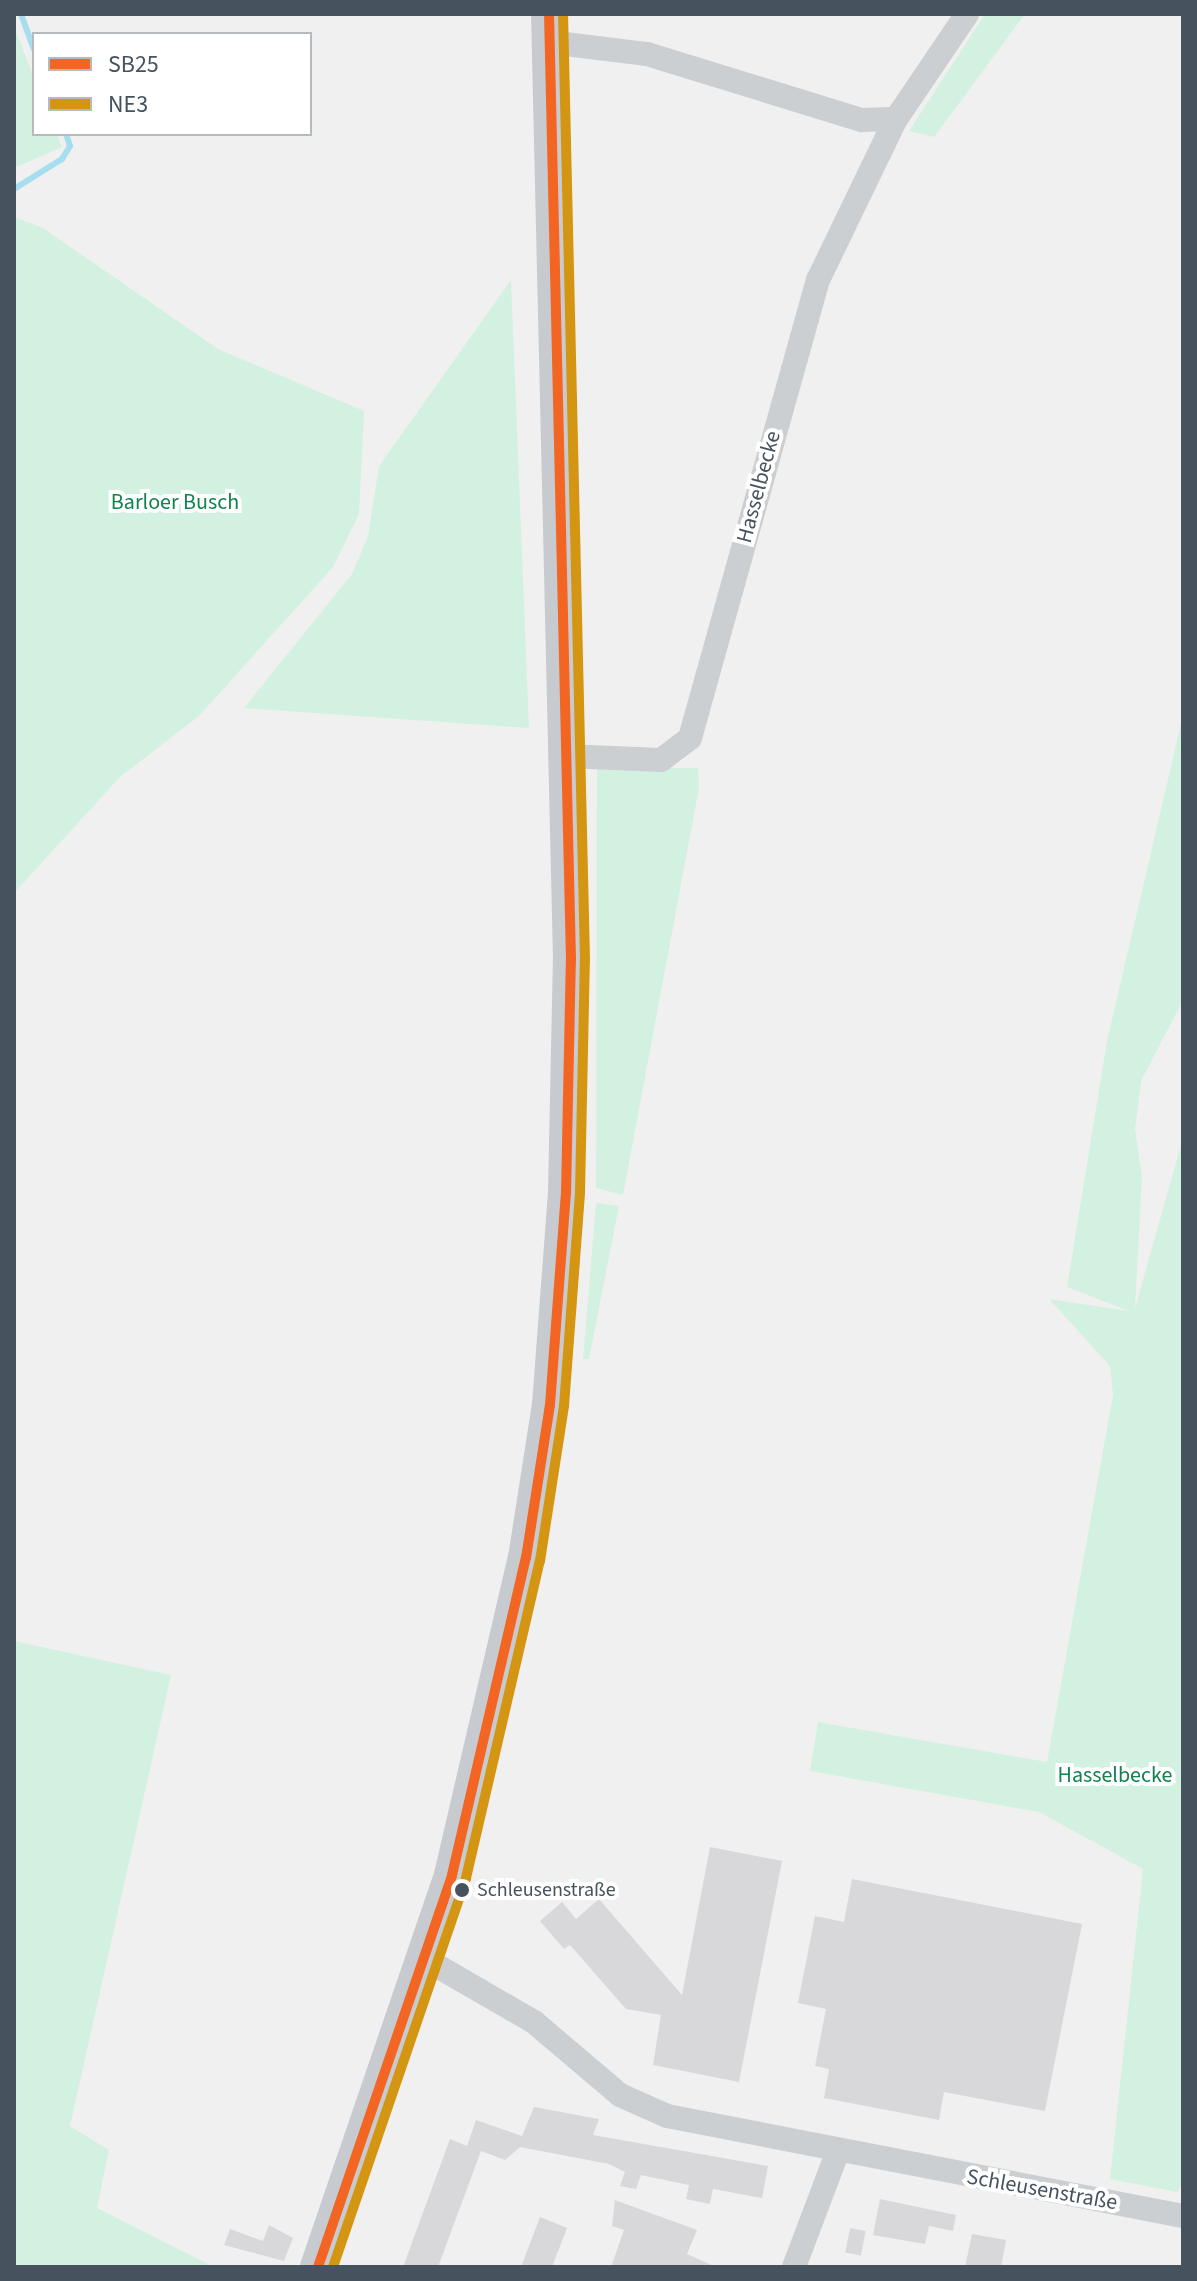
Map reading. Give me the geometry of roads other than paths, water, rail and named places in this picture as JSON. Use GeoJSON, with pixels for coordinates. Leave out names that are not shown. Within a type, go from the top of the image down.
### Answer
{"type":"FeatureCollection","features":[{"type":"Feature","properties":{"kind":"main road"},"geometry":{"type":"LineString","coordinates":[[318,2267],[427,1960],[490,1730],[550,1405],[566,1178],[566,756],[549,28]]}},
{"type":"Feature","properties":{"kind":"street","name":"Hasselbecke"},"geometry":{"type":"LineString","coordinates":[[566,756],[661,760],[690,738],[818,280],[896,119],[967,14]]}},
{"type":"Feature","properties":{"kind":"street"},"geometry":{"type":"LineString","coordinates":[[549,28],[647,54],[862,120],[896,119]]}},
{"type":"Feature","properties":{"kind":"street","name":"Schleusenstraße"},"geometry":{"type":"LineString","coordinates":[[427,1960],[534,2022],[648,2109],[837,2153],[1183,2216]]}},
{"type":"Feature","properties":{"kind":"street"},"geometry":{"type":"LineString","coordinates":[[794,2267],[837,2153]]}},
{"type":"Feature","properties":{"kind":"waterway"},"geometry":{"type":"LineString","coordinates":[[21,14],[32,44]]}},
{"type":"Feature","properties":{"kind":"waterway"},"geometry":{"type":"LineString","coordinates":[[14,189],[62,159],[70,146],[67,136]]}},
{"type":"Feature","properties":{"kind":"place","name":"Schleusenstraße"},"geometry":{"type":"Point","coordinates":[462,1890]}},
{"type":"Feature","properties":{"kind":"park label","name":"Barloer Busch"},"geometry":{"type":"Point","coordinates":[175,503]}}]}
